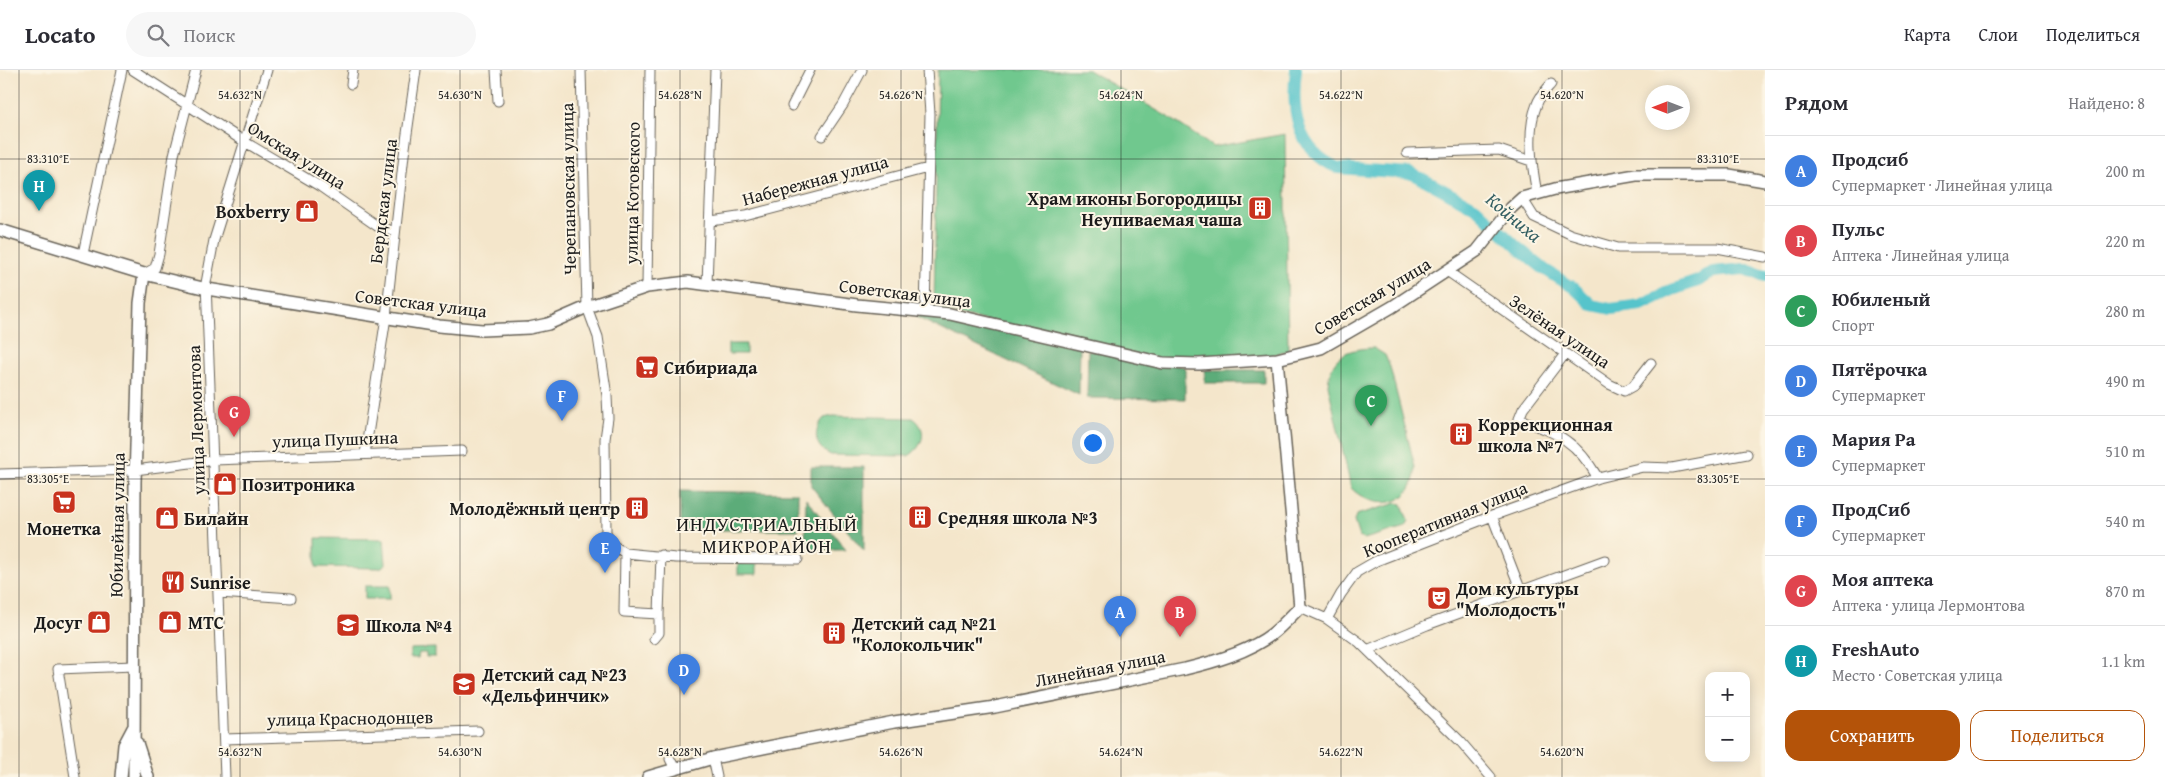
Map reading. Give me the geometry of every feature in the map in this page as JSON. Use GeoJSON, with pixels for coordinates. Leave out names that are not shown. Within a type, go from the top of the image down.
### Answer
{"type":"FeatureCollection","features":[{"type":"Feature","properties":{"kind":"main road","name":"Советская улица"},"geometry":{"type":"LineString","coordinates":[[0,230],[144,274],[207,290],[439,326],[482,330],[522,328],[548,324],[587,307],[647,287],[683,283],[707,284],[863,306],[925,311],[972,318],[1163,363],[1209,364],[1277,359],[1328,344],[1392,308],[1477,251],[1511,208],[1522,198],[1636,176],[1721,174],[1765,181]]}},
{"type":"Feature","properties":{"kind":"main road","name":"Юбилейная улица"},"geometry":{"type":"LineString","coordinates":[[134,777],[135,470],[140,303],[144,274]]}},
{"type":"Feature","properties":{"kind":"main road"},"geometry":{"type":"LineString","coordinates":[[1277,359],[1300,607]]}},
{"type":"Feature","properties":{"kind":"main road","name":"Линейная улица"},"geometry":{"type":"LineString","coordinates":[[648,777],[673,764],[713,758],[894,722],[995,707],[1205,664],[1252,646],[1272,634],[1300,607]]}},
{"type":"Feature","properties":{"kind":"main road"},"geometry":{"type":"LineString","coordinates":[[121,777],[124,745],[134,727]]}},
{"type":"Feature","properties":{"kind":"main road"},"geometry":{"type":"LineString","coordinates":[[134,727],[148,777]]}},
{"type":"Feature","properties":{"kind":"street"},"geometry":{"type":"LineString","coordinates":[[83,254],[122,70]]}},
{"type":"Feature","properties":{"kind":"street","name":"Омская улица"},"geometry":{"type":"LineString","coordinates":[[133,70],[245,142],[321,187],[377,226],[394,232]]}},
{"type":"Feature","properties":{"kind":"street"},"geometry":{"type":"LineString","coordinates":[[144,274],[155,268],[159,254],[174,155],[196,70]]}},
{"type":"Feature","properties":{"kind":"street","name":"улица Лермонтова"},"geometry":{"type":"LineString","coordinates":[[225,777],[207,267],[267,70]]}},
{"type":"Feature","properties":{"kind":"street"},"geometry":{"type":"LineString","coordinates":[[351,84],[353,70]]}},
{"type":"Feature","properties":{"kind":"street","name":"Бердская улица"},"geometry":{"type":"LineString","coordinates":[[365,454],[386,317],[394,232],[416,70]]}},
{"type":"Feature","properties":{"kind":"street"},"geometry":{"type":"LineString","coordinates":[[496,70],[498,101]]}},
{"type":"Feature","properties":{"kind":"street","name":"Черепановская улица"},"geometry":{"type":"LineString","coordinates":[[581,70],[587,307],[598,337],[607,396],[608,418],[605,439],[606,532],[611,544],[625,553]]}},
{"type":"Feature","properties":{"kind":"street","name":"улица Котовского"},"geometry":{"type":"LineString","coordinates":[[647,287],[650,70]]}},
{"type":"Feature","properties":{"kind":"street"},"geometry":{"type":"LineString","coordinates":[[707,284],[715,70]]}},
{"type":"Feature","properties":{"kind":"street"},"geometry":{"type":"LineString","coordinates":[[792,106],[810,70]]}},
{"type":"Feature","properties":{"kind":"street"},"geometry":{"type":"LineString","coordinates":[[822,136],[843,105],[862,70]]}},
{"type":"Feature","properties":{"kind":"street"},"geometry":{"type":"LineString","coordinates":[[925,311],[930,114],[928,70]]}},
{"type":"Feature","properties":{"kind":"street"},"geometry":{"type":"LineString","coordinates":[[1537,194],[1531,161],[1537,103],[1551,84]]}},
{"type":"Feature","properties":{"kind":"street"},"geometry":{"type":"LineString","coordinates":[[1407,153],[1499,150],[1531,161]]}},
{"type":"Feature","properties":{"kind":"street","name":"Набережная улица"},"geometry":{"type":"LineString","coordinates":[[710,222],[745,216],[928,168]]}},
{"type":"Feature","properties":{"kind":"street"},"geometry":{"type":"LineString","coordinates":[[1522,198],[1534,217],[1570,234],[1618,248],[1717,248],[1765,257]]}},
{"type":"Feature","properties":{"kind":"street","name":"Зелёная улица"},"geometry":{"type":"LineString","coordinates":[[1447,271],[1609,384],[1624,390],[1633,386],[1651,362]]}},
{"type":"Feature","properties":{"kind":"street"},"geometry":{"type":"LineString","coordinates":[[1565,354],[1523,409],[1519,419],[1556,433],[1576,447],[1598,478]]}},
{"type":"Feature","properties":{"kind":"street","name":"улица Пушкина"},"geometry":{"type":"LineString","coordinates":[[0,474],[135,470],[214,460],[462,452]]}},
{"type":"Feature","properties":{"kind":"street","name":"Кооперативная улица"},"geometry":{"type":"LineString","coordinates":[[1328,619],[1341,594],[1357,572],[1376,561],[1492,516],[1598,478],[1643,468],[1672,468],[1747,454]]}},
{"type":"Feature","properties":{"kind":"street"},"geometry":{"type":"LineString","coordinates":[[1492,516],[1521,591]]}},
{"type":"Feature","properties":{"kind":"street"},"geometry":{"type":"LineString","coordinates":[[659,614],[624,612],[625,553],[661,555],[676,558],[798,559]]}},
{"type":"Feature","properties":{"kind":"street"},"geometry":{"type":"LineString","coordinates":[[654,638],[659,633],[661,555]]}},
{"type":"Feature","properties":{"kind":"street"},"geometry":{"type":"LineString","coordinates":[[1367,650],[1426,625],[1605,560]]}},
{"type":"Feature","properties":{"kind":"street"},"geometry":{"type":"LineString","coordinates":[[219,593],[291,598]]}},
{"type":"Feature","properties":{"kind":"street"},"geometry":{"type":"LineString","coordinates":[[1300,607],[1328,619],[1367,650],[1461,742],[1491,777]]}},
{"type":"Feature","properties":{"kind":"street"},"geometry":{"type":"LineString","coordinates":[[75,777],[58,669],[134,666]]}},
{"type":"Feature","properties":{"kind":"street"},"geometry":{"type":"LineString","coordinates":[[1402,683],[1409,675]]}},
{"type":"Feature","properties":{"kind":"street","name":"улица Краснодонцев"},"geometry":{"type":"LineString","coordinates":[[224,739],[478,731]]}},
{"type":"Feature","properties":{"kind":"street"},"geometry":{"type":"LineString","coordinates":[[713,758],[717,777]]}},
{"type":"Feature","properties":{"kind":"green space"},"geometry":{"type":"Polygon","coordinates":[[[938,70],[1088,70],[1173,120],[1213,147],[1285,134],[1288,351],[1259,358],[1165,361],[934,309],[938,70]]]}},
{"type":"Feature","properties":{"kind":"green space"},"geometry":{"type":"Polygon","coordinates":[[[919,313],[1080,347],[1079,395],[916,317],[919,313]]]}},
{"type":"Feature","properties":{"kind":"green space"},"geometry":{"type":"Polygon","coordinates":[[[728,344],[746,344],[746,354],[728,354],[728,344]]]}},
{"type":"Feature","properties":{"kind":"green space"},"geometry":{"type":"Polygon","coordinates":[[[1364,348],[1374,348],[1385,355],[1390,367],[1415,467],[1414,480],[1409,490],[1393,502],[1382,503],[1361,496],[1351,488],[1328,385],[1332,367],[1342,356],[1348,352],[1364,348]]]}},
{"type":"Feature","properties":{"kind":"green space"},"geometry":{"type":"Polygon","coordinates":[[[1088,350],[1185,367],[1185,399],[1087,398],[1088,350]]]}},
{"type":"Feature","properties":{"kind":"green space"},"geometry":{"type":"Polygon","coordinates":[[[1205,370],[1264,370],[1264,383],[1205,383],[1205,370]]]}},
{"type":"Feature","properties":{"kind":"green space"},"geometry":{"type":"Polygon","coordinates":[[[833,416],[913,418],[921,427],[922,438],[917,448],[908,456],[831,455],[825,452],[818,444],[816,434],[824,418],[833,416]]]}},
{"type":"Feature","properties":{"kind":"green space"},"geometry":{"type":"Polygon","coordinates":[[[811,467],[864,467],[864,551],[811,486],[811,467]]]}},
{"type":"Feature","properties":{"kind":"green space"},"geometry":{"type":"Polygon","coordinates":[[[680,491],[798,493],[798,530],[680,530],[680,491]]]}},
{"type":"Feature","properties":{"kind":"green space"},"geometry":{"type":"Polygon","coordinates":[[[806,498],[846,550],[805,550],[806,498]]]}},
{"type":"Feature","properties":{"kind":"green space"},"geometry":{"type":"Polygon","coordinates":[[[1397,503],[1402,504],[1408,521],[1405,527],[1364,539],[1359,537],[1354,521],[1356,515],[1397,503]]]}},
{"type":"Feature","properties":{"kind":"green space"},"geometry":{"type":"Polygon","coordinates":[[[316,538],[384,539],[386,564],[380,568],[316,567],[316,538]]]}},
{"type":"Feature","properties":{"kind":"green space"},"geometry":{"type":"Polygon","coordinates":[[[738,564],[757,564],[757,574],[738,574],[738,564]]]}},
{"type":"Feature","properties":{"kind":"green space"},"geometry":{"type":"Polygon","coordinates":[[[365,586],[390,586],[390,599],[365,599],[365,586]]]}},
{"type":"Feature","properties":{"kind":"green space"},"geometry":{"type":"Polygon","coordinates":[[[435,648],[435,657],[426,657],[426,653],[419,653],[418,658],[410,658],[410,649],[435,648]]]}},
{"type":"Feature","properties":{"kind":"waterway","name":"Койниха"},"geometry":{"type":"LineString","coordinates":[[1296,70],[1295,100],[1299,127],[1313,151],[1324,160],[1338,168],[1409,173],[1425,180],[1476,208],[1517,247],[1544,269],[1574,288],[1592,305],[1611,309],[1641,305],[1672,290],[1698,281],[1713,272],[1744,269],[1765,276]]}},
{"type":"Feature","properties":{"kind":"place","name":"Храм иконы Богородицы Неупиваемая чаша"},"geometry":{"type":"Point","coordinates":[1260,208]}},
{"type":"Feature","properties":{"kind":"place","name":"FreshAuto"},"geometry":{"type":"Point","coordinates":[39,211]}},
{"type":"Feature","properties":{"kind":"place","name":"Boxberry"},"geometry":{"type":"Point","coordinates":[307,211]}},
{"type":"Feature","properties":{"kind":"place","name":"Сибириада"},"geometry":{"type":"Point","coordinates":[647,367]}},
{"type":"Feature","properties":{"kind":"place","name":"ПродСиб"},"geometry":{"type":"Point","coordinates":[562,421]}},
{"type":"Feature","properties":{"kind":"place","name":"Юбиленый"},"geometry":{"type":"Point","coordinates":[1371,426]}},
{"type":"Feature","properties":{"kind":"place","name":"Коррекционная школа №7"},"geometry":{"type":"Point","coordinates":[1461,434]}},
{"type":"Feature","properties":{"kind":"place","name":"Моя аптека"},"geometry":{"type":"Point","coordinates":[234,437]}},
{"type":"Feature","properties":{"kind":"place","name":"Позитроника"},"geometry":{"type":"Point","coordinates":[225,484]}},
{"type":"Feature","properties":{"kind":"place","name":"Монетка"},"geometry":{"type":"Point","coordinates":[64,502]}},
{"type":"Feature","properties":{"kind":"place","name":"Молодёжный центр"},"geometry":{"type":"Point","coordinates":[637,508]}},
{"type":"Feature","properties":{"kind":"place","name":"Средняя школа №3"},"geometry":{"type":"Point","coordinates":[920,517]}},
{"type":"Feature","properties":{"kind":"place","name":"Билайн"},"geometry":{"type":"Point","coordinates":[167,518]}},
{"type":"Feature","properties":{"kind":"place","name":"Мария Ра"},"geometry":{"type":"Point","coordinates":[605,573]}},
{"type":"Feature","properties":{"kind":"place","name":"Sunrise"},"geometry":{"type":"Point","coordinates":[173,582]}},
{"type":"Feature","properties":{"kind":"place","name":"Дом культуры \"Молодость\""},"geometry":{"type":"Point","coordinates":[1439,598]}},
{"type":"Feature","properties":{"kind":"place","name":"Досуг"},"geometry":{"type":"Point","coordinates":[99,622]}},
{"type":"Feature","properties":{"kind":"place","name":"МТС"},"geometry":{"type":"Point","coordinates":[170,622]}},
{"type":"Feature","properties":{"kind":"place","name":"Школа №4"},"geometry":{"type":"Point","coordinates":[348,625]}},
{"type":"Feature","properties":{"kind":"place","name":"Детский сад №21 \"Колокольчик\""},"geometry":{"type":"Point","coordinates":[834,633]}},
{"type":"Feature","properties":{"kind":"place","name":"Продсиб"},"geometry":{"type":"Point","coordinates":[1120,637]}},
{"type":"Feature","properties":{"kind":"place","name":"Пульс"},"geometry":{"type":"Point","coordinates":[1180,637]}},
{"type":"Feature","properties":{"kind":"place","name":"Детский сад №23 «Дельфинчик»"},"geometry":{"type":"Point","coordinates":[464,684]}},
{"type":"Feature","properties":{"kind":"place","name":"Пятёрочка"},"geometry":{"type":"Point","coordinates":[684,695]}},
{"type":"Feature","properties":{"kind":"district","name":"ИНДУСТРИАЛЬНЫЙ МИКРОРАЙОН"},"geometry":{"type":"Point","coordinates":[767,535]}}]}
